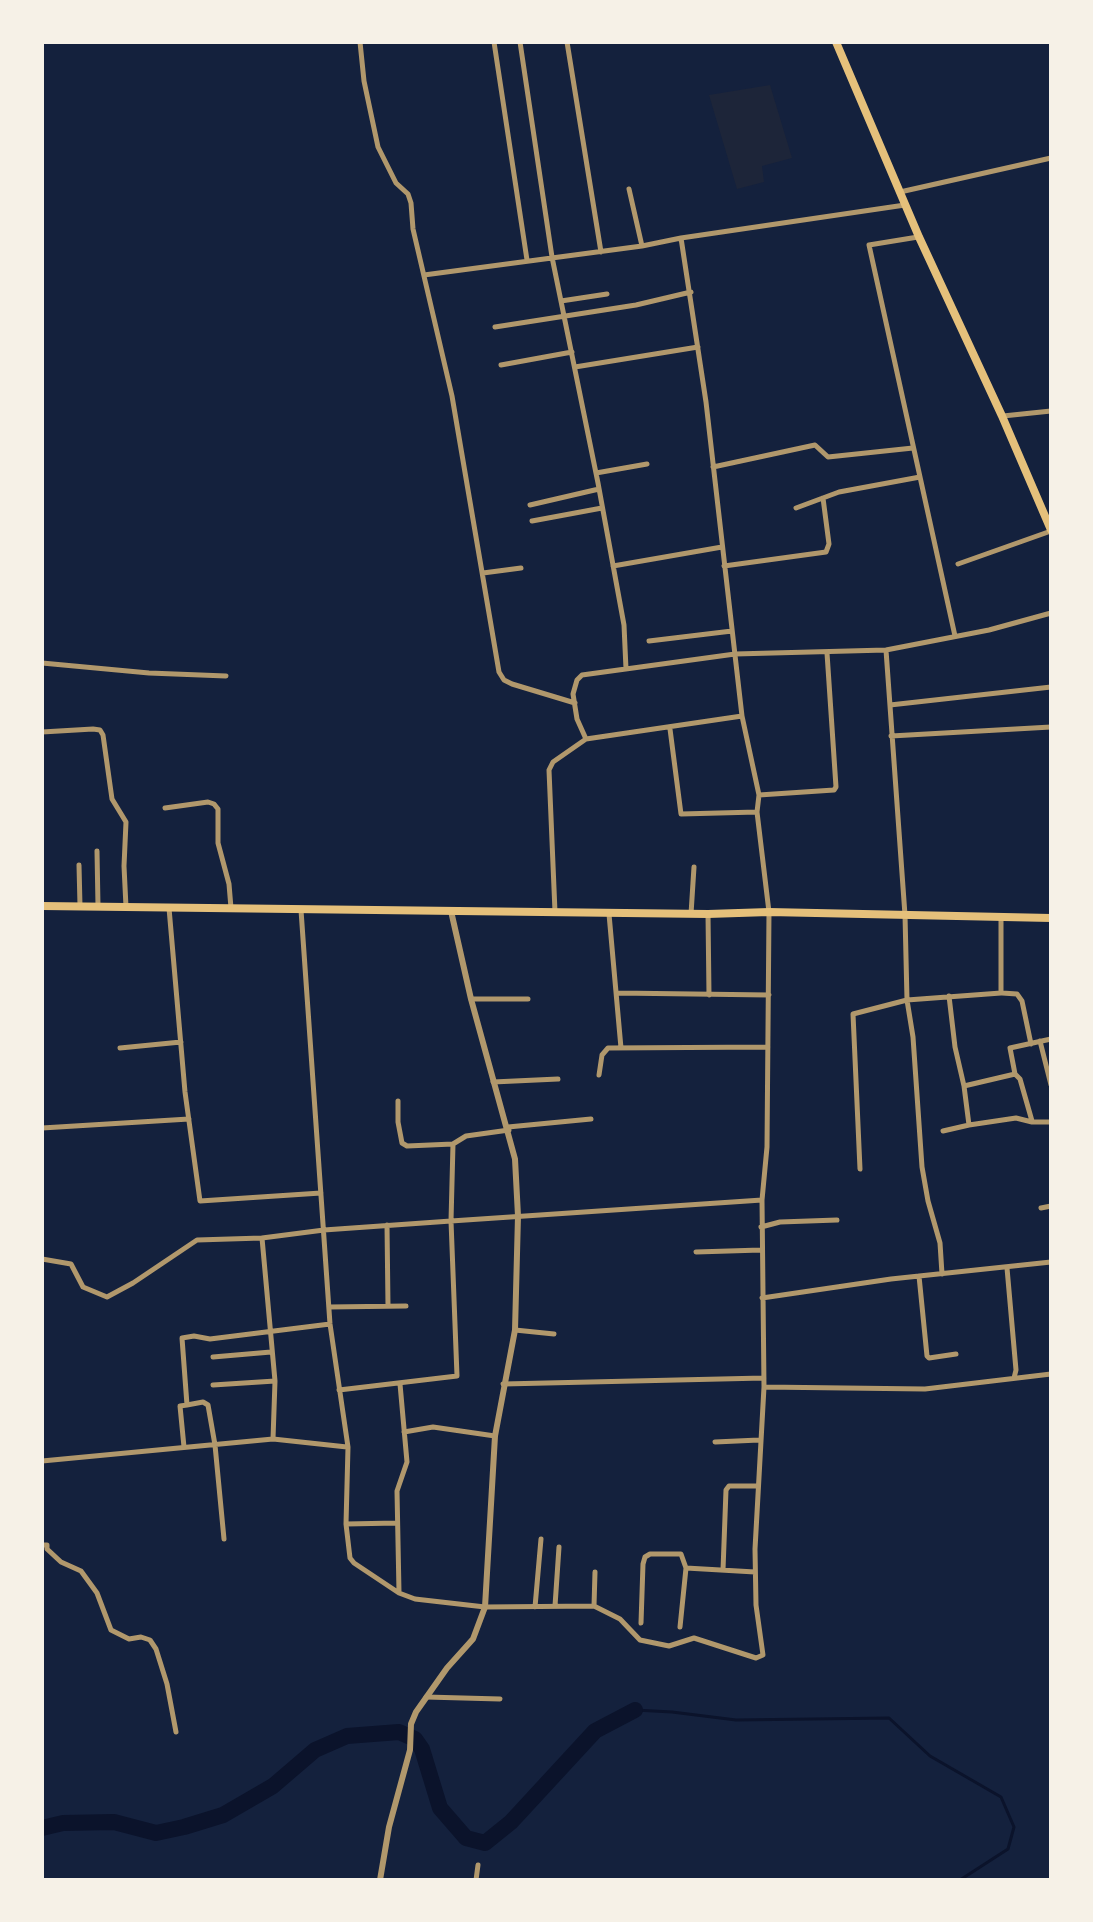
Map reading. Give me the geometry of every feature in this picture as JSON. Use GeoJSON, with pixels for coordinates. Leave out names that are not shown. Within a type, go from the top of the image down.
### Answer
{"type":"FeatureCollection","features":[{"type":"Feature","properties":{"kind":"highway"},"geometry":{"type":"LineString","coordinates":[[836,42],[919,237],[1002,416],[1051,531]]}},
{"type":"Feature","properties":{"kind":"highway"},"geometry":{"type":"LineString","coordinates":[[42,906],[691,914],[769,912],[1051,918]]}},
{"type":"Feature","properties":{"kind":"street"},"geometry":{"type":"LineString","coordinates":[[360,42],[364,81],[378,147],[396,183],[408,194],[411,203],[413,229],[452,396],[499,672],[504,680],[575,703]]}},
{"type":"Feature","properties":{"kind":"street"},"geometry":{"type":"LineString","coordinates":[[494,42],[527,260]]}},
{"type":"Feature","properties":{"kind":"street"},"geometry":{"type":"LineString","coordinates":[[520,42],[552,257],[624,625],[626,669]]}},
{"type":"Feature","properties":{"kind":"street"},"geometry":{"type":"LineString","coordinates":[[567,42],[601,252]]}},
{"type":"Feature","properties":{"kind":"street"},"geometry":{"type":"LineString","coordinates":[[900,192],[1051,158]]}},
{"type":"Feature","properties":{"kind":"street"},"geometry":{"type":"LineString","coordinates":[[629,189],[642,246]]}},
{"type":"Feature","properties":{"kind":"street"},"geometry":{"type":"LineString","coordinates":[[424,275],[601,252],[905,205]]}},
{"type":"Feature","properties":{"kind":"street"},"geometry":{"type":"LineString","coordinates":[[919,237],[869,245],[955,636]]}},
{"type":"Feature","properties":{"kind":"street"},"geometry":{"type":"LineString","coordinates":[[301,910],[330,1324],[348,1447],[348,1549],[354,1563],[399,1593],[415,1599],[485,1607],[594,1606],[620,1619],[640,1640],[663,1646],[694,1638],[760,1657],[763,1651],[755,1572],[759,1440],[764,1387],[761,1227],[767,1147],[769,912],[757,812],[759,795],[742,716],[691,292],[681,238]]}},
{"type":"Feature","properties":{"kind":"street"},"geometry":{"type":"LineString","coordinates":[[495,327],[636,305],[691,292]]}},
{"type":"Feature","properties":{"kind":"street"},"geometry":{"type":"LineString","coordinates":[[561,301],[607,294]]}},
{"type":"Feature","properties":{"kind":"street"},"geometry":{"type":"LineString","coordinates":[[575,367],[698,347]]}},
{"type":"Feature","properties":{"kind":"street"},"geometry":{"type":"LineString","coordinates":[[501,365],[572,352]]}},
{"type":"Feature","properties":{"kind":"street"},"geometry":{"type":"LineString","coordinates":[[1002,416],[1051,411]]}},
{"type":"Feature","properties":{"kind":"street"},"geometry":{"type":"LineString","coordinates":[[713,467],[815,445],[828,457],[913,448]]}},
{"type":"Feature","properties":{"kind":"street"},"geometry":{"type":"LineString","coordinates":[[596,473],[647,464]]}},
{"type":"Feature","properties":{"kind":"street"},"geometry":{"type":"LineString","coordinates":[[796,508],[839,492],[920,477]]}},
{"type":"Feature","properties":{"kind":"street"},"geometry":{"type":"LineString","coordinates":[[530,505],[599,489]]}},
{"type":"Feature","properties":{"kind":"street"},"geometry":{"type":"LineString","coordinates":[[724,566],[826,552],[829,544],[823,498]]}},
{"type":"Feature","properties":{"kind":"street"},"geometry":{"type":"LineString","coordinates":[[532,521],[602,508]]}},
{"type":"Feature","properties":{"kind":"street"},"geometry":{"type":"LineString","coordinates":[[958,564],[1051,531]]}},
{"type":"Feature","properties":{"kind":"street"},"geometry":{"type":"LineString","coordinates":[[613,566],[722,547]]}},
{"type":"Feature","properties":{"kind":"street"},"geometry":{"type":"LineString","coordinates":[[483,573],[521,568]]}},
{"type":"Feature","properties":{"kind":"street"},"geometry":{"type":"LineString","coordinates":[[586,739],[577,719],[573,694],[579,676],[735,654],[886,650],[1051,613]]}},
{"type":"Feature","properties":{"kind":"street"},"geometry":{"type":"LineString","coordinates":[[649,641],[732,631]]}},
{"type":"Feature","properties":{"kind":"street"},"geometry":{"type":"LineString","coordinates":[[886,650],[905,915],[907,1000],[913,1037],[922,1167],[940,1243],[942,1274]]}},
{"type":"Feature","properties":{"kind":"street"},"geometry":{"type":"LineString","coordinates":[[759,795],[834,790],[836,787],[827,653]]}},
{"type":"Feature","properties":{"kind":"street"},"geometry":{"type":"LineString","coordinates":[[42,663],[149,673],[226,676]]}},
{"type":"Feature","properties":{"kind":"street"},"geometry":{"type":"LineString","coordinates":[[890,705],[1051,687]]}},
{"type":"Feature","properties":{"kind":"street"},"geometry":{"type":"LineString","coordinates":[[555,912],[549,765],[586,739],[742,716]]}},
{"type":"Feature","properties":{"kind":"street"},"geometry":{"type":"LineString","coordinates":[[891,736],[1051,727]]}},
{"type":"Feature","properties":{"kind":"street"},"geometry":{"type":"LineString","coordinates":[[42,732],[93,729],[100,730],[103,735],[112,799],[126,822],[126,907]]}},
{"type":"Feature","properties":{"kind":"street"},"geometry":{"type":"LineString","coordinates":[[670,729],[681,814],[757,812]]}},
{"type":"Feature","properties":{"kind":"street"},"geometry":{"type":"LineString","coordinates":[[165,808],[208,802],[218,809],[218,843],[229,884],[231,909]]}},
{"type":"Feature","properties":{"kind":"street"},"geometry":{"type":"LineString","coordinates":[[97,851],[98,907]]}},
{"type":"Feature","properties":{"kind":"street"},"geometry":{"type":"LineString","coordinates":[[79,865],[80,907]]}},
{"type":"Feature","properties":{"kind":"street"},"geometry":{"type":"LineString","coordinates":[[691,914],[694,867]]}},
{"type":"Feature","properties":{"kind":"street"},"geometry":{"type":"LineString","coordinates":[[169,908],[200,1201],[321,1193]]}},
{"type":"Feature","properties":{"kind":"street"},"geometry":{"type":"LineString","coordinates":[[380,1880],[389,1827],[410,1750],[411,1724],[425,1697],[473,1639],[485,1607],[495,1436],[515,1330],[516,1169],[509,1129],[493,1082],[451,911]]}},
{"type":"Feature","properties":{"kind":"street"},"geometry":{"type":"LineString","coordinates":[[609,913],[621,1048]]}},
{"type":"Feature","properties":{"kind":"street"},"geometry":{"type":"LineString","coordinates":[[708,914],[709,995]]}},
{"type":"Feature","properties":{"kind":"street"},"geometry":{"type":"LineString","coordinates":[[1001,917],[1001,993]]}},
{"type":"Feature","properties":{"kind":"street"},"geometry":{"type":"LineString","coordinates":[[617,993],[769,995]]}},
{"type":"Feature","properties":{"kind":"street"},"geometry":{"type":"LineString","coordinates":[[860,1169],[852,1017],[855,1012],[907,1000],[1017,994],[1022,1001],[1031,1044]]}},
{"type":"Feature","properties":{"kind":"street"},"geometry":{"type":"LineString","coordinates":[[949,996],[969,1125]]}},
{"type":"Feature","properties":{"kind":"street"},"geometry":{"type":"LineString","coordinates":[[471,999],[528,999]]}},
{"type":"Feature","properties":{"kind":"street"},"geometry":{"type":"LineString","coordinates":[[1032,1122],[1009,1050],[1051,1039]]}},
{"type":"Feature","properties":{"kind":"street"},"geometry":{"type":"LineString","coordinates":[[1040,1041],[1051,1085]]}},
{"type":"Feature","properties":{"kind":"street"},"geometry":{"type":"LineString","coordinates":[[120,1048],[181,1042]]}},
{"type":"Feature","properties":{"kind":"street"},"geometry":{"type":"LineString","coordinates":[[599,1075],[603,1051],[621,1048],[768,1047]]}},
{"type":"Feature","properties":{"kind":"street"},"geometry":{"type":"LineString","coordinates":[[964,1086],[1015,1074]]}},
{"type":"Feature","properties":{"kind":"street"},"geometry":{"type":"LineString","coordinates":[[493,1082],[558,1079]]}},
{"type":"Feature","properties":{"kind":"street"},"geometry":{"type":"LineString","coordinates":[[398,1101],[402,1143],[407,1146],[453,1144],[466,1136],[591,1119]]}},
{"type":"Feature","properties":{"kind":"street"},"geometry":{"type":"LineString","coordinates":[[943,1131],[1016,1118],[1051,1122]]}},
{"type":"Feature","properties":{"kind":"street"},"geometry":{"type":"LineString","coordinates":[[42,1128],[189,1119]]}},
{"type":"Feature","properties":{"kind":"street"},"geometry":{"type":"LineString","coordinates":[[339,1390],[455,1378],[458,1374],[451,1221],[453,1144]]}},
{"type":"Feature","properties":{"kind":"street"},"geometry":{"type":"LineString","coordinates":[[42,1259],[71,1264],[83,1287],[107,1297],[197,1240],[262,1238],[387,1225],[762,1200]]}},
{"type":"Feature","properties":{"kind":"street"},"geometry":{"type":"LineString","coordinates":[[1041,1208],[1051,1206]]}},
{"type":"Feature","properties":{"kind":"street"},"geometry":{"type":"LineString","coordinates":[[761,1227],[780,1222],[837,1220]]}},
{"type":"Feature","properties":{"kind":"street"},"geometry":{"type":"LineString","coordinates":[[387,1225],[388,1306]]}},
{"type":"Feature","properties":{"kind":"street"},"geometry":{"type":"LineString","coordinates":[[262,1238],[275,1381],[273,1439]]}},
{"type":"Feature","properties":{"kind":"street"},"geometry":{"type":"LineString","coordinates":[[696,1252],[761,1250]]}},
{"type":"Feature","properties":{"kind":"street"},"geometry":{"type":"LineString","coordinates":[[762,1298],[919,1276],[1051,1262]]}},
{"type":"Feature","properties":{"kind":"street"},"geometry":{"type":"LineString","coordinates":[[1007,1268],[1016,1370],[1014,1378]]}},
{"type":"Feature","properties":{"kind":"street"},"geometry":{"type":"LineString","coordinates":[[919,1276],[927,1356],[956,1354]]}},
{"type":"Feature","properties":{"kind":"street"},"geometry":{"type":"LineString","coordinates":[[329,1307],[406,1306]]}},
{"type":"Feature","properties":{"kind":"street"},"geometry":{"type":"LineString","coordinates":[[187,1405],[182,1338],[194,1336],[210,1339],[330,1324]]}},
{"type":"Feature","properties":{"kind":"street"},"geometry":{"type":"LineString","coordinates":[[515,1330],[554,1334]]}},
{"type":"Feature","properties":{"kind":"street"},"geometry":{"type":"LineString","coordinates":[[213,1357],[271,1352]]}},
{"type":"Feature","properties":{"kind":"street"},"geometry":{"type":"LineString","coordinates":[[764,1387],[925,1389],[1051,1374]]}},
{"type":"Feature","properties":{"kind":"street"},"geometry":{"type":"LineString","coordinates":[[503,1384],[764,1378]]}},
{"type":"Feature","properties":{"kind":"street"},"geometry":{"type":"LineString","coordinates":[[213,1385],[275,1381]]}},
{"type":"Feature","properties":{"kind":"street"},"geometry":{"type":"LineString","coordinates":[[399,1593],[397,1491],[407,1462],[400,1384]]}},
{"type":"Feature","properties":{"kind":"street"},"geometry":{"type":"LineString","coordinates":[[184,1447],[180,1406],[203,1402],[208,1405],[215,1445],[224,1539]]}},
{"type":"Feature","properties":{"kind":"street"},"geometry":{"type":"LineString","coordinates":[[404,1432],[433,1427],[495,1436]]}},
{"type":"Feature","properties":{"kind":"street"},"geometry":{"type":"LineString","coordinates":[[42,1461],[273,1439],[348,1447]]}},
{"type":"Feature","properties":{"kind":"street"},"geometry":{"type":"LineString","coordinates":[[715,1442],[759,1440]]}},
{"type":"Feature","properties":{"kind":"street"},"geometry":{"type":"LineString","coordinates":[[723,1570],[726,1490],[729,1486],[758,1486]]}},
{"type":"Feature","properties":{"kind":"street"},"geometry":{"type":"LineString","coordinates":[[346,1524],[397,1523]]}},
{"type":"Feature","properties":{"kind":"street"},"geometry":{"type":"LineString","coordinates":[[535,1607],[541,1539]]}},
{"type":"Feature","properties":{"kind":"street"},"geometry":{"type":"LineString","coordinates":[[42,1545],[47,1545],[47,1549],[61,1562],[81,1571],[97,1593],[111,1630],[129,1639],[141,1637],[150,1640],[161,1660],[176,1732]]}},
{"type":"Feature","properties":{"kind":"street"},"geometry":{"type":"LineString","coordinates":[[555,1606],[559,1547]]}},
{"type":"Feature","properties":{"kind":"street"},"geometry":{"type":"LineString","coordinates":[[641,1623],[645,1557],[650,1554],[681,1554],[686,1568],[680,1627]]}},
{"type":"Feature","properties":{"kind":"street"},"geometry":{"type":"LineString","coordinates":[[686,1568],[755,1572]]}},
{"type":"Feature","properties":{"kind":"street"},"geometry":{"type":"LineString","coordinates":[[594,1606],[595,1572]]}},
{"type":"Feature","properties":{"kind":"street"},"geometry":{"type":"LineString","coordinates":[[425,1697],[500,1699]]}},
{"type":"Feature","properties":{"kind":"street"},"geometry":{"type":"LineString","coordinates":[[476,1880],[478,1865]]}},
{"type":"Feature","properties":{"kind":"shaded area"},"geometry":{"type":"Polygon","coordinates":[[[770,85],[792,158],[762,166],[764,182],[737,189],[709,95],[770,85]]]}},
{"type":"Feature","properties":{"kind":"waterway"},"geometry":{"type":"LineString","coordinates":[[635,1710],[736,1720],[889,1718],[930,1756],[1001,1797],[1014,1827],[1008,1849],[960,1880]]}},
{"type":"Feature","properties":{"kind":"waterway"},"geometry":{"type":"LineString","coordinates":[[42,1828],[63,1823],[114,1822],[156,1833],[184,1827],[223,1815],[273,1786],[315,1750],[347,1736],[399,1732],[415,1739],[422,1749],[440,1808],[466,1838],[485,1843],[511,1822],[595,1731],[635,1710]]}}]}
